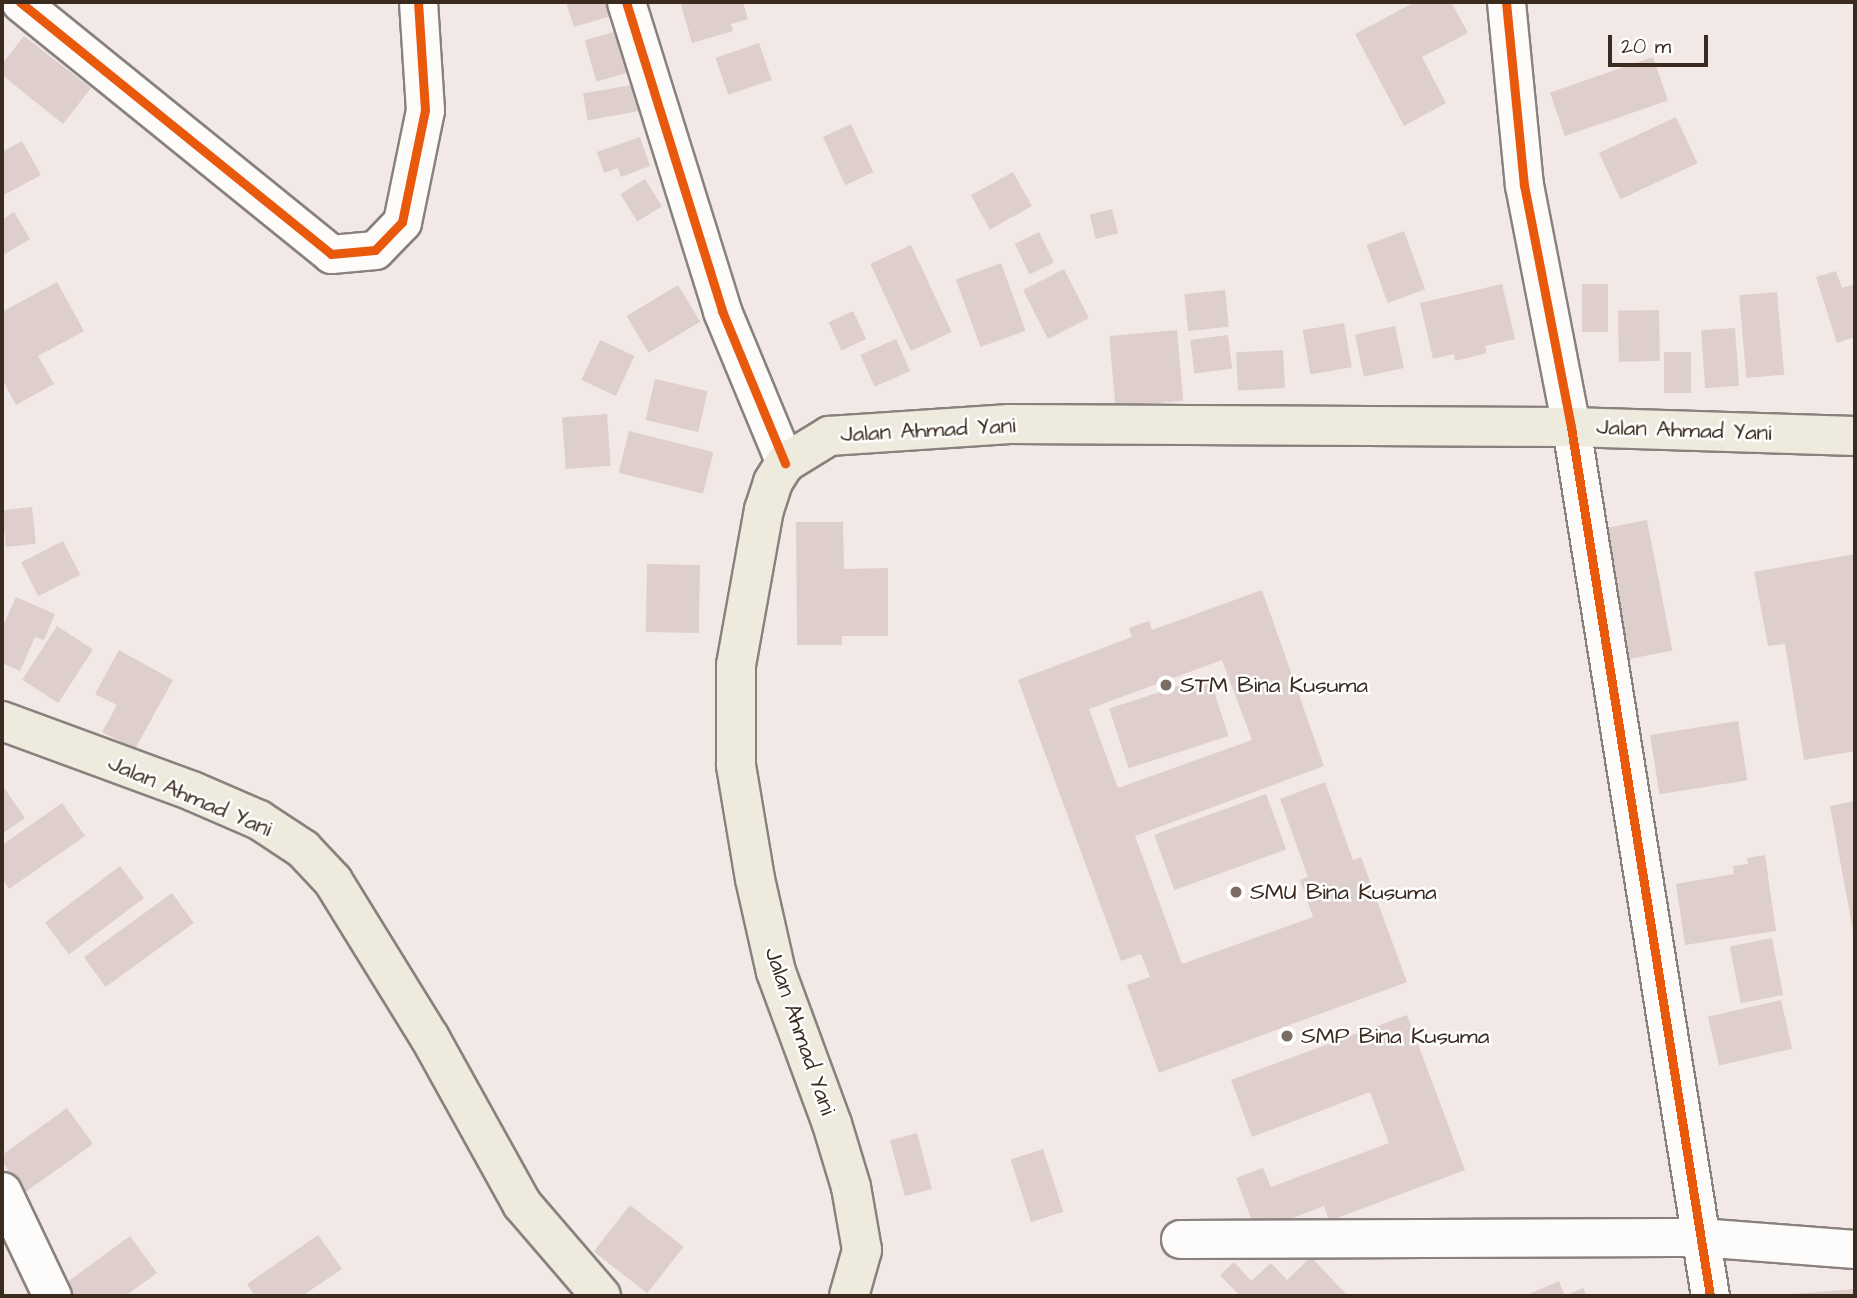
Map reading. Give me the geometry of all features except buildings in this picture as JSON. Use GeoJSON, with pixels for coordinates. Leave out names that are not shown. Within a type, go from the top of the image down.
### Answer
{"type":"FeatureCollection","features":[{"type":"Feature","properties":{"kind":"highway","name":"Jalan Ahmad Yani"},"geometry":{"type":"LineString","coordinates":[[849,1296],[862,1250],[851,1187],[832,1124],[776,972],[755,879],[736,765],[736,665],[764,509],[773,482],[785,463],[829,436],[1010,424],[1571,427],[1855,436]]}},
{"type":"Feature","properties":{"kind":"highway","name":"Jalan Ahmad Yani"},"geometry":{"type":"LineString","coordinates":[[2,721],[192,791],[259,820],[303,849],[333,881],[424,1027],[522,1204],[601,1296]]}},
{"type":"Feature","properties":{"kind":"street"},"geometry":{"type":"LineString","coordinates":[[20,2],[331,254],[375,250],[402,222],[425,110],[418,2]]}},
{"type":"Feature","properties":{"kind":"street"},"geometry":{"type":"LineString","coordinates":[[626,2],[722,312],[785,463]]}},
{"type":"Feature","properties":{"kind":"street"},"geometry":{"type":"LineString","coordinates":[[1506,2],[1524,185],[1571,427],[1710,1296]]}},
{"type":"Feature","properties":{"kind":"street"},"geometry":{"type":"LineString","coordinates":[[2,1191],[52,1296]]}},
{"type":"Feature","properties":{"kind":"street"},"geometry":{"type":"LineString","coordinates":[[1180,1239],[1699,1237],[1855,1249]]}},
{"type":"Feature","properties":{"kind":"cycle path"},"geometry":{"type":"LineString","coordinates":[[20,2],[331,254],[375,250],[402,222],[425,110],[418,2]]}},
{"type":"Feature","properties":{"kind":"cycle path"},"geometry":{"type":"LineString","coordinates":[[626,2],[722,311],[785,463]]}},
{"type":"Feature","properties":{"kind":"cycle path"},"geometry":{"type":"LineString","coordinates":[[1506,2],[1524,185],[1571,427],[1710,1296]]}},
{"type":"Feature","properties":{"kind":"place","name":"STM Bina Kusuma"},"geometry":{"type":"Point","coordinates":[1166,685]}},
{"type":"Feature","properties":{"kind":"place","name":"SMU Bina Kusuma"},"geometry":{"type":"Point","coordinates":[1236,892]}},
{"type":"Feature","properties":{"kind":"place","name":"SMP Bina Kusuma"},"geometry":{"type":"Point","coordinates":[1287,1036]}}]}
